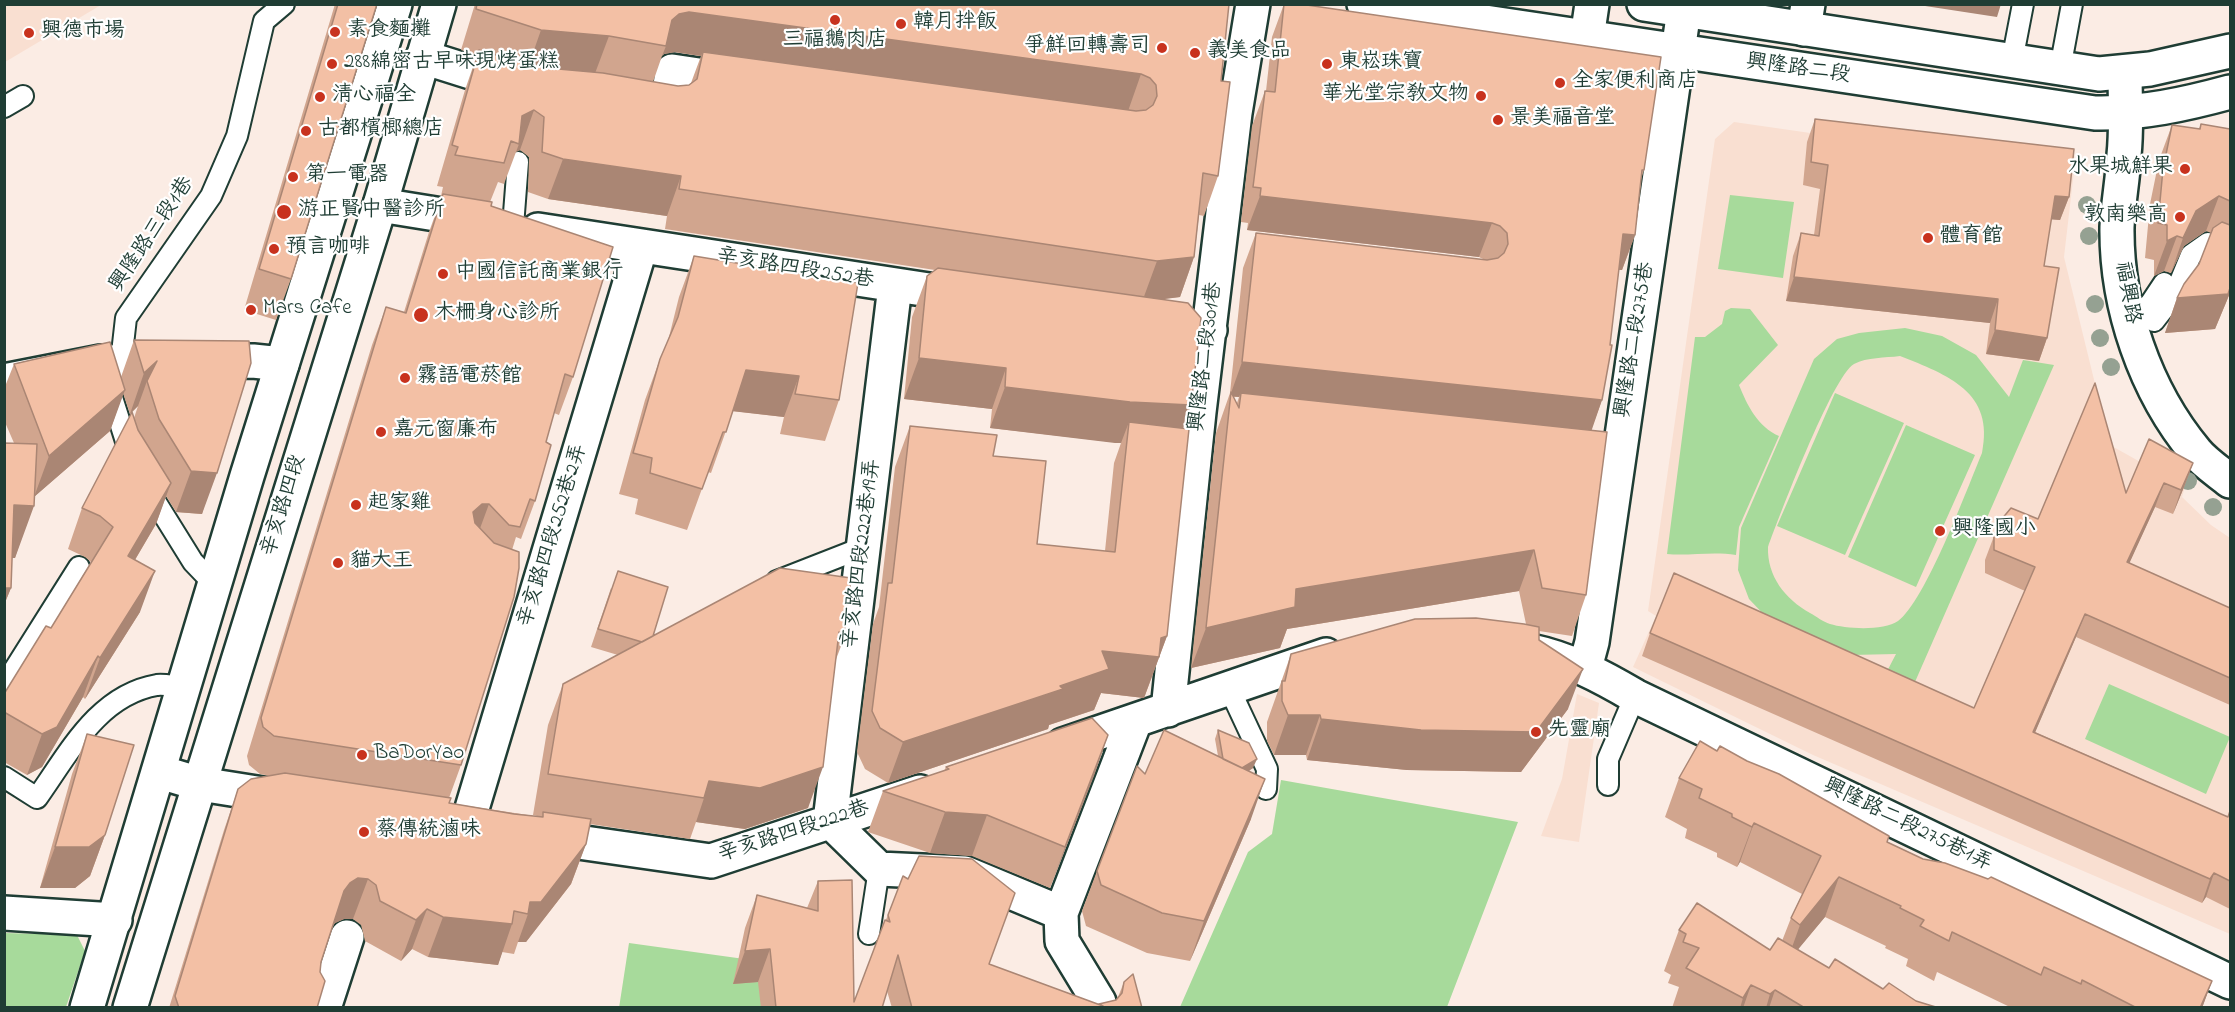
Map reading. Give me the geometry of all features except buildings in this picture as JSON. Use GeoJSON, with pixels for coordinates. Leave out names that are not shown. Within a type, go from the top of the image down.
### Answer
{"type":"FeatureCollection","features":[{"type":"Feature","properties":{"kind":"street","name":"辛亥路四段"},"geometry":{"type":"LineString","coordinates":[[87,1008],[282,364],[395,4]]}},
{"type":"Feature","properties":{"kind":"street","name":"辛亥路四段"},"geometry":{"type":"LineString","coordinates":[[130,1008],[380,205],[439,4]]}},
{"type":"Feature","properties":{"kind":"street","name":"興隆路二段301巷"},"geometry":{"type":"LineString","coordinates":[[1168,710],[1184,459],[1199,412],[1210,330],[1232,247],[1235,113],[1253,4]]}},
{"type":"Feature","properties":{"kind":"street","name":"興隆路二段"},"geometry":{"type":"LineString","coordinates":[[1364,4],[2071,110],[2126,114],[2230,92]]}},
{"type":"Feature","properties":{"kind":"street"},"geometry":{"type":"LineString","coordinates":[[1587,38],[1592,4]]}},
{"type":"Feature","properties":{"kind":"street","name":"興隆路二段"},"geometry":{"type":"LineString","coordinates":[[1644,4],[1684,10],[1806,17],[2012,61],[2099,74],[2125,72],[2230,51]]}},
{"type":"Feature","properties":{"kind":"street","name":"興隆路二段275巷"},"geometry":{"type":"LineString","coordinates":[[1585,668],[1592,642],[1684,10]]}},
{"type":"Feature","properties":{"kind":"street"},"geometry":{"type":"LineString","coordinates":[[423,57],[524,89],[546,91]]}},
{"type":"Feature","properties":{"kind":"street"},"geometry":{"type":"LineString","coordinates":[[613,99],[667,108],[672,71],[767,84]]}},
{"type":"Feature","properties":{"kind":"street","name":"福興路"},"geometry":{"type":"LineString","coordinates":[[2125,72],[2126,114],[2117,227],[2120,274],[2141,320],[2158,394],[2196,453],[2230,481]]}},
{"type":"Feature","properties":{"kind":"street","name":"辛亥路四段252巷"},"geometry":{"type":"LineString","coordinates":[[380,205],[996,300]]}},
{"type":"Feature","properties":{"kind":"street","name":"辛亥路四段252巷2弄"},"geometry":{"type":"LineString","coordinates":[[492,829],[529,583],[641,246]]}},
{"type":"Feature","properties":{"kind":"street","name":"辛亥路四段222巷19弄"},"geometry":{"type":"LineString","coordinates":[[830,821],[895,286]]}},
{"type":"Feature","properties":{"kind":"street"},"geometry":{"type":"LineString","coordinates":[[1131,319],[1210,330]]}},
{"type":"Feature","properties":{"kind":"street"},"geometry":{"type":"LineString","coordinates":[[4,381],[111,362],[253,361],[282,364]]}},
{"type":"Feature","properties":{"kind":"street"},"geometry":{"type":"LineString","coordinates":[[1199,412],[1234,415]]}},
{"type":"Feature","properties":{"kind":"street"},"geometry":{"type":"LineString","coordinates":[[1584,453],[1619,457]]}},
{"type":"Feature","properties":{"kind":"street","name":"興隆路二段275巷1弄"},"geometry":{"type":"LineString","coordinates":[[1504,645],[1561,657],[1585,668],[1635,696],[2230,982]]}},
{"type":"Feature","properties":{"kind":"street"},"geometry":{"type":"LineString","coordinates":[[1033,754],[1351,648]]}},
{"type":"Feature","properties":{"kind":"street"},"geometry":{"type":"LineString","coordinates":[[1099,1002],[1062,941],[1061,913],[1135,721]]}},
{"type":"Feature","properties":{"kind":"street"},"geometry":{"type":"LineString","coordinates":[[160,772],[200,784],[315,802]]}},
{"type":"Feature","properties":{"kind":"street","name":"辛亥路四段222巷"},"geometry":{"type":"LineString","coordinates":[[432,820],[711,861],[943,784]]}},
{"type":"Feature","properties":{"kind":"street"},"geometry":{"type":"LineString","coordinates":[[830,821],[879,869],[965,873],[1061,913]]}},
{"type":"Feature","properties":{"kind":"street"},"geometry":{"type":"LineString","coordinates":[[4,913],[115,920]]}},
{"type":"Feature","properties":{"kind":"street"},"geometry":{"type":"LineString","coordinates":[[324,1008],[347,937]]}},
{"type":"Feature","properties":{"kind":"lane","name":"興隆路三段1巷"},"geometry":{"type":"LineString","coordinates":[[111,362],[126,318],[211,196],[237,136],[264,21],[284,4]]}},
{"type":"Feature","properties":{"kind":"lane"},"geometry":{"type":"LineString","coordinates":[[2012,61],[2023,4]]}},
{"type":"Feature","properties":{"kind":"lane"},"geometry":{"type":"LineString","coordinates":[[2060,69],[2072,4]]}},
{"type":"Feature","properties":{"kind":"lane"},"geometry":{"type":"LineString","coordinates":[[4,107],[23,96]]}},
{"type":"Feature","properties":{"kind":"lane"},"geometry":{"type":"LineString","coordinates":[[513,226],[518,162]]}},
{"type":"Feature","properties":{"kind":"lane"},"geometry":{"type":"LineString","coordinates":[[2141,320],[2175,294],[2191,255],[2208,243],[2230,253]]}},
{"type":"Feature","properties":{"kind":"lane"},"geometry":{"type":"LineString","coordinates":[[2141,320],[2164,283]]}},
{"type":"Feature","properties":{"kind":"lane"},"geometry":{"type":"LineString","coordinates":[[111,362],[133,465],[193,562],[216,586]]}},
{"type":"Feature","properties":{"kind":"lane"},"geometry":{"type":"LineString","coordinates":[[758,588],[864,547]]}},
{"type":"Feature","properties":{"kind":"lane"},"geometry":{"type":"LineString","coordinates":[[4,686],[79,567]]}},
{"type":"Feature","properties":{"kind":"lane"},"geometry":{"type":"LineString","coordinates":[[4,777],[37,798],[90,722],[126,695],[159,685],[185,687]]}},
{"type":"Feature","properties":{"kind":"lane"},"geometry":{"type":"LineString","coordinates":[[1230,690],[1267,769],[1266,789]]}},
{"type":"Feature","properties":{"kind":"lane"},"geometry":{"type":"LineString","coordinates":[[1608,785],[1608,759],[1635,696]]}},
{"type":"Feature","properties":{"kind":"lane"},"geometry":{"type":"LineString","coordinates":[[869,934],[879,869]]}},
{"type":"Feature","properties":{"kind":"shaded area","name":"興德市場"},"geometry":{"type":"Polygon","coordinates":[[[5,4],[101,4],[101,5],[5,62],[5,4]]]}},
{"type":"Feature","properties":{"kind":"shaded area","name":"興隆國小"},"geometry":{"type":"Polygon","coordinates":[[[1734,122],[2074,171],[2064,257],[2110,445],[2185,487],[2182,497],[2211,525],[2230,538],[2230,934],[1813,755],[1633,667],[1656,616],[1648,611],[1715,139],[1734,122]]]}},
{"type":"Feature","properties":{"kind":"shaded area"},"geometry":{"type":"Polygon","coordinates":[[[1577,694],[1599,703],[1579,842],[1541,836],[1562,779],[1577,694]]]}},
{"type":"Feature","properties":{"kind":"green space"},"geometry":{"type":"Polygon","coordinates":[[[1730,195],[1794,202],[1783,278],[1718,269],[1730,195]]]}},
{"type":"Feature","properties":{"kind":"green space"},"geometry":{"type":"Polygon","coordinates":[[[1731,308],[1750,309],[1778,345],[1739,385],[1759,421],[1779,436],[1739,527],[1736,555],[1667,554],[1695,337],[1705,337],[1722,324],[1725,311],[1731,308]]]}},
{"type":"Feature","properties":{"kind":"green space"},"geometry":{"type":"Polygon","coordinates":[[[1905,328],[1942,336],[1976,355],[2009,397],[2023,360],[2054,365],[1911,691],[1883,679],[1896,654],[1851,655],[1771,622],[1749,599],[1738,570],[1741,528],[1814,359],[1837,339],[1859,333],[1905,328]],[[1900,356],[1859,362],[1844,374],[1807,449],[1768,547],[1768,558],[1774,577],[1785,594],[1801,607],[1830,624],[1875,628],[1898,621],[1909,610],[1932,569],[1982,453],[1984,432],[1981,415],[1974,401],[1964,389],[1935,371],[1900,356]]]}},
{"type":"Feature","properties":{"kind":"green space"},"geometry":{"type":"Polygon","coordinates":[[[1835,393],[1904,423],[1845,555],[1777,526],[1835,393]]]}},
{"type":"Feature","properties":{"kind":"green space"},"geometry":{"type":"Polygon","coordinates":[[[1906,425],[1975,455],[1916,587],[1848,557],[1906,425]]]}},
{"type":"Feature","properties":{"kind":"green space"},"geometry":{"type":"Polygon","coordinates":[[[2109,684],[2230,737],[2206,794],[2085,739],[2109,684]]]}},
{"type":"Feature","properties":{"kind":"green space"},"geometry":{"type":"Polygon","coordinates":[[[1281,780],[1518,822],[1447,1007],[1180,1007],[1248,852],[1272,834],[1281,780]]]}},
{"type":"Feature","properties":{"kind":"green space"},"geometry":{"type":"Polygon","coordinates":[[[5,933],[77,935],[85,951],[66,1007],[5,1007],[5,933]]]}},
{"type":"Feature","properties":{"kind":"green space"},"geometry":{"type":"Polygon","coordinates":[[[629,943],[766,962],[763,1007],[619,1008],[629,943]]]}},
{"type":"Feature","properties":{"kind":"place","name":"三福鵝肉店"},"geometry":{"type":"Point","coordinates":[835,20]}},
{"type":"Feature","properties":{"kind":"place","name":"韓月拌飯"},"geometry":{"type":"Point","coordinates":[901,24]}},
{"type":"Feature","properties":{"kind":"place","name":"素食麵攤"},"geometry":{"type":"Point","coordinates":[335,32]}},
{"type":"Feature","properties":{"kind":"place","name":"興德市場"},"geometry":{"type":"Point","coordinates":[29,33]}},
{"type":"Feature","properties":{"kind":"place","name":"爭鮮回轉壽司"},"geometry":{"type":"Point","coordinates":[1162,48]}},
{"type":"Feature","properties":{"kind":"place","name":"義美食品"},"geometry":{"type":"Point","coordinates":[1195,53]}},
{"type":"Feature","properties":{"kind":"place","name":"288綿密古早味現烤蛋糕"},"geometry":{"type":"Point","coordinates":[332,64]}},
{"type":"Feature","properties":{"kind":"place","name":"東崧珠寶"},"geometry":{"type":"Point","coordinates":[1327,64]}},
{"type":"Feature","properties":{"kind":"place","name":"全家便利商店"},"geometry":{"type":"Point","coordinates":[1560,83]}},
{"type":"Feature","properties":{"kind":"place","name":"華光堂宗教文物"},"geometry":{"type":"Point","coordinates":[1481,96]}},
{"type":"Feature","properties":{"kind":"place","name":"清心福全"},"geometry":{"type":"Point","coordinates":[320,97]}},
{"type":"Feature","properties":{"kind":"place","name":"景美福音堂"},"geometry":{"type":"Point","coordinates":[1498,120]}},
{"type":"Feature","properties":{"kind":"place","name":"古都檳榔總店"},"geometry":{"type":"Point","coordinates":[306,131]}},
{"type":"Feature","properties":{"kind":"place","name":"水果城鮮果"},"geometry":{"type":"Point","coordinates":[2185,169]}},
{"type":"Feature","properties":{"kind":"place","name":"第一電器"},"geometry":{"type":"Point","coordinates":[293,177]}},
{"type":"Feature","properties":{"kind":"place","name":"游正賢中醫診所"},"geometry":{"type":"Point","coordinates":[284,212]}},
{"type":"Feature","properties":{"kind":"place","name":"敦南樂高"},"geometry":{"type":"Point","coordinates":[2180,217]}},
{"type":"Feature","properties":{"kind":"place","name":"體育館"},"geometry":{"type":"Point","coordinates":[1928,238]}},
{"type":"Feature","properties":{"kind":"place","name":"預言咖啡"},"geometry":{"type":"Point","coordinates":[274,249]}},
{"type":"Feature","properties":{"kind":"place","name":"中國信託商業銀行"},"geometry":{"type":"Point","coordinates":[443,274]}},
{"type":"Feature","properties":{"kind":"place","name":"Mars Cafe"},"geometry":{"type":"Point","coordinates":[251,310]}},
{"type":"Feature","properties":{"kind":"place","name":"木柵身心診所"},"geometry":{"type":"Point","coordinates":[421,315]}},
{"type":"Feature","properties":{"kind":"place","name":"霧語電菸館"},"geometry":{"type":"Point","coordinates":[405,378]}},
{"type":"Feature","properties":{"kind":"place","name":"嘉元窗廉布"},"geometry":{"type":"Point","coordinates":[381,432]}},
{"type":"Feature","properties":{"kind":"place","name":"起家雞"},"geometry":{"type":"Point","coordinates":[356,505]}},
{"type":"Feature","properties":{"kind":"place","name":"興隆國小"},"geometry":{"type":"Point","coordinates":[1940,531]}},
{"type":"Feature","properties":{"kind":"place","name":"貓大王"},"geometry":{"type":"Point","coordinates":[338,563]}},
{"type":"Feature","properties":{"kind":"place","name":"先靈廟"},"geometry":{"type":"Point","coordinates":[1536,732]}},
{"type":"Feature","properties":{"kind":"place","name":"BaDorYao"},"geometry":{"type":"Point","coordinates":[362,755]}},
{"type":"Feature","properties":{"kind":"place","name":"蔡傳統滷味"},"geometry":{"type":"Point","coordinates":[364,832]}}]}
